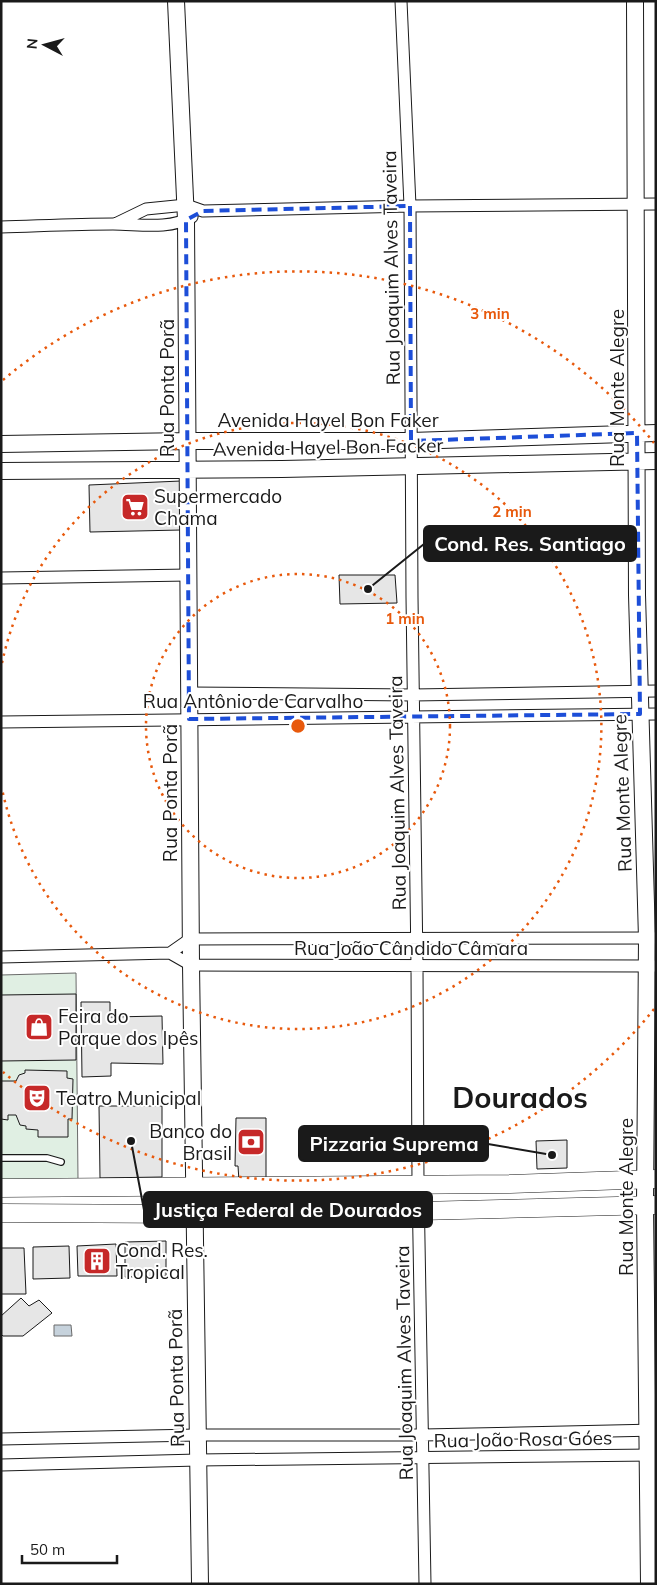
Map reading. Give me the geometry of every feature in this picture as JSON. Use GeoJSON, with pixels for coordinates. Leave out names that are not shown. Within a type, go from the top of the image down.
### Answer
{"type":"FeatureCollection","features":[{"type":"Feature","properties":{"kind":"main road"},"geometry":{"type":"LineString","coordinates":[[1,1188],[510,1184],[650,1179]]}},
{"type":"Feature","properties":{"kind":"main road"},"geometry":{"type":"LineString","coordinates":[[1,1213],[194,1214],[650,1205]]}},
{"type":"Feature","properties":{"kind":"street","name":"Rua Ponta Porã"},"geometry":{"type":"LineString","coordinates":[[176,1],[186,212],[190,939],[200,1584]]}},
{"type":"Feature","properties":{"kind":"street","name":"Rua Joaquim Alves Taveira"},"geometry":{"type":"LineString","coordinates":[[401,1],[410,206],[418,966],[418,1184],[425,1584]]}},
{"type":"Feature","properties":{"kind":"street","name":"Rua Monte Alegre"},"geometry":{"type":"LineString","coordinates":[[635,1],[637,595],[648,691],[651,938],[650,1205],[652,1455],[648,1584]]}},
{"type":"Feature","properties":{"kind":"street"},"geometry":{"type":"LineString","coordinates":[[115,224],[146,209],[186,212],[410,206],[656,204]]}},
{"type":"Feature","properties":{"kind":"street"},"geometry":{"type":"LineString","coordinates":[[1,227],[115,224],[149,226],[186,212]]}},
{"type":"Feature","properties":{"kind":"street","name":"Avenida Hayel Bon Faker"},"geometry":{"type":"LineString","coordinates":[[1,444],[188,441],[412,441],[656,433]]}},
{"type":"Feature","properties":{"kind":"street","name":"Avenida Hayel Bon Facker"},"geometry":{"type":"LineString","coordinates":[[1,471],[412,467],[656,461]]}},
{"type":"Feature","properties":{"kind":"street"},"geometry":{"type":"LineString","coordinates":[[1,578],[189,575]]}},
{"type":"Feature","properties":{"kind":"street","name":"Rua Antônio de Carvalho"},"geometry":{"type":"LineString","coordinates":[[189,692],[414,695],[648,691]]}},
{"type":"Feature","properties":{"kind":"street","name":"Rua Antônio de Carvalho"},"geometry":{"type":"LineString","coordinates":[[1,722],[648,714]]}},
{"type":"Feature","properties":{"kind":"street"},"geometry":{"type":"LineString","coordinates":[[1,957],[170,953],[190,939],[651,938]]}},
{"type":"Feature","properties":{"kind":"street","name":"Rua João Cândido Câmara"},"geometry":{"type":"LineString","coordinates":[[170,953],[191,965],[651,966]]}},
{"type":"Feature","properties":{"kind":"street","name":"Rua João Rosa Góes"},"geometry":{"type":"LineString","coordinates":[[1,1439],[652,1430]]}},
{"type":"Feature","properties":{"kind":"street","name":"Rua João Rosa Góes"},"geometry":{"type":"LineString","coordinates":[[1,1465],[198,1460],[652,1455]]}},
{"type":"Feature","properties":{"kind":"lane"},"geometry":{"type":"LineString","coordinates":[[1,1158],[47,1158],[61,1162]]}},
{"type":"Feature","properties":{"kind":"highlighted area"},"geometry":{"type":"Polygon","coordinates":[[[410,206],[411,441],[637,433],[640,714],[189,719],[186,220],[203,211],[410,206]]]}},
{"type":"Feature","properties":{"kind":"green space"},"geometry":{"type":"Polygon","coordinates":[[[76,973],[78,1180],[1,1182],[1,975],[76,973]]]}},
{"type":"Feature","properties":{"kind":"shaded area"},"geometry":{"type":"Polygon","coordinates":[[[54,1325],[71,1325],[72,1336],[54,1336],[54,1325]]]}},
{"type":"Feature","properties":{"kind":"building","name":"Supermercado Chama"},"geometry":{"type":"Polygon","coordinates":[[[181,481],[181,530],[90,532],[89,485],[181,481]]]}},
{"type":"Feature","properties":{"kind":"building"},"geometry":{"type":"Polygon","coordinates":[[[339,575],[395,575],[397,603],[340,604],[339,575]]]}},
{"type":"Feature","properties":{"kind":"building","name":"Feira do Parque dos Ipês"},"geometry":{"type":"Polygon","coordinates":[[[76,994],[76,1060],[1,1061],[1,995],[76,994]]]}},
{"type":"Feature","properties":{"kind":"building"},"geometry":{"type":"Polygon","coordinates":[[[81,1002],[110,1002],[110,1017],[162,1016],[163,1064],[111,1063],[111,1076],[82,1077],[81,1002]]]}},
{"type":"Feature","properties":{"kind":"building","name":"Teatro Municipal"},"geometry":{"type":"Polygon","coordinates":[[[25,1070],[67,1071],[67,1078],[73,1079],[72,1119],[68,1119],[68,1137],[38,1137],[38,1130],[26,1129],[26,1126],[20,1125],[16,1115],[8,1115],[8,1120],[1,1119],[1,1081],[16,1081],[19,1075],[25,1073],[25,1070]]]}},
{"type":"Feature","properties":{"kind":"building"},"geometry":{"type":"Polygon","coordinates":[[[99,1106],[162,1106],[162,1177],[100,1178],[99,1106]]]}},
{"type":"Feature","properties":{"kind":"building","name":"Banco do Brasil"},"geometry":{"type":"Polygon","coordinates":[[[236,1118],[266,1118],[266,1181],[239,1181],[238,1166],[235,1166],[236,1118]]]}},
{"type":"Feature","properties":{"kind":"building"},"geometry":{"type":"Polygon","coordinates":[[[567,1140],[567,1168],[537,1169],[536,1141],[567,1140]]]}},
{"type":"Feature","properties":{"kind":"building"},"geometry":{"type":"Polygon","coordinates":[[[166,1241],[166,1276],[125,1277],[125,1242],[166,1241]]]}},
{"type":"Feature","properties":{"kind":"building","name":"Cond. Res. Tropical"},"geometry":{"type":"Polygon","coordinates":[[[116,1244],[117,1276],[78,1276],[77,1246],[116,1244]]]}},
{"type":"Feature","properties":{"kind":"building"},"geometry":{"type":"Polygon","coordinates":[[[69,1246],[70,1278],[33,1279],[33,1247],[69,1246]]]}},
{"type":"Feature","properties":{"kind":"building"},"geometry":{"type":"Polygon","coordinates":[[[1,1248],[24,1248],[26,1294],[1,1294],[1,1248]]]}},
{"type":"Feature","properties":{"kind":"building"},"geometry":{"type":"Polygon","coordinates":[[[21,1298],[29,1306],[39,1300],[52,1313],[23,1336],[3,1336],[1,1334],[1,1316],[21,1298]]]}},
{"type":"Feature","properties":{"kind":"place","name":"Supermercado Chama"},"geometry":{"type":"Point","coordinates":[135,507]}},
{"type":"Feature","properties":{"kind":"place","name":"Cond. Res. Santiago"},"geometry":{"type":"Point","coordinates":[368,589]}},
{"type":"Feature","properties":{"kind":"place","name":"Feira do Parque dos Ipês"},"geometry":{"type":"Point","coordinates":[39,1027]}},
{"type":"Feature","properties":{"kind":"place","name":"Teatro Municipal"},"geometry":{"type":"Point","coordinates":[37,1098]}},
{"type":"Feature","properties":{"kind":"place","name":"Justiça Federal de Dourados"},"geometry":{"type":"Point","coordinates":[131,1141]}},
{"type":"Feature","properties":{"kind":"place","name":"Banco do Brasil"},"geometry":{"type":"Point","coordinates":[251,1142]}},
{"type":"Feature","properties":{"kind":"place","name":"Pizzaria Suprema"},"geometry":{"type":"Point","coordinates":[552,1155]}},
{"type":"Feature","properties":{"kind":"place","name":"Cond. Res. Tropical"},"geometry":{"type":"Point","coordinates":[97,1261]}},
{"type":"Feature","properties":{"kind":"district","name":"Dourados"},"geometry":{"type":"Point","coordinates":[520,1097]}}]}
